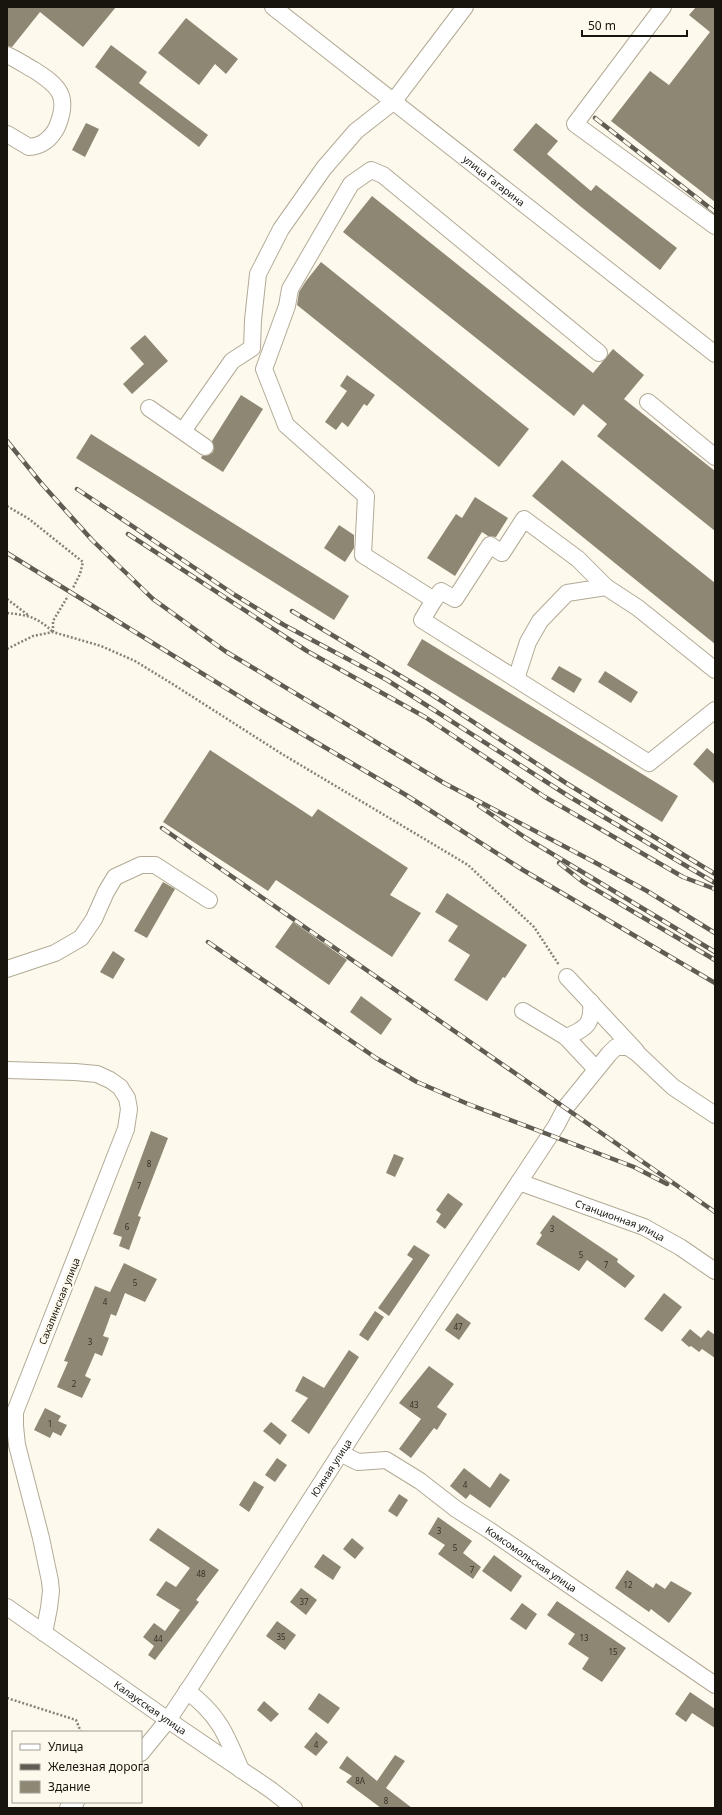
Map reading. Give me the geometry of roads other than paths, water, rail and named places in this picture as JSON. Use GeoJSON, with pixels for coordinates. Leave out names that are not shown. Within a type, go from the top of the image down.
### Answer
{"type":"FeatureCollection","features":[{"type":"Feature","properties":{"kind":"street","name":"улица Гагарина"},"geometry":{"type":"LineString","coordinates":[[273,7],[715,354]]}},
{"type":"Feature","properties":{"kind":"street"},"geometry":{"type":"LineString","coordinates":[[183,431],[232,361],[252,348],[253,320],[258,274],[281,228],[324,168],[356,131],[394,102],[465,7]]}},
{"type":"Feature","properties":{"kind":"street"},"geometry":{"type":"LineString","coordinates":[[663,7],[576,124],[715,226]]}},
{"type":"Feature","properties":{"kind":"street"},"geometry":{"type":"LineString","coordinates":[[7,55],[48,79],[58,90],[63,101],[59,120],[55,129],[46,141],[41,144],[28,147],[7,134]]}},
{"type":"Feature","properties":{"kind":"street"},"geometry":{"type":"LineString","coordinates":[[434,600],[363,555],[366,496],[286,425],[264,369],[287,306],[290,289],[351,184],[370,170],[383,174],[599,353]]}},
{"type":"Feature","properties":{"kind":"street"},"geometry":{"type":"LineString","coordinates":[[648,402],[715,457]]}},
{"type":"Feature","properties":{"kind":"street"},"geometry":{"type":"LineString","coordinates":[[149,408],[205,447]]}},
{"type":"Feature","properties":{"kind":"street"},"geometry":{"type":"LineString","coordinates":[[715,670],[638,608],[606,587],[578,559],[524,519],[502,553],[490,545],[455,599],[440,591],[422,620],[649,763],[715,710]]}},
{"type":"Feature","properties":{"kind":"street"},"geometry":{"type":"LineString","coordinates":[[516,679],[528,642],[540,621],[566,593],[606,587]]}},
{"type":"Feature","properties":{"kind":"street"},"geometry":{"type":"LineString","coordinates":[[7,969],[55,953],[81,938],[94,919],[106,892],[115,877],[141,864],[155,865],[209,900]]}},
{"type":"Feature","properties":{"kind":"street"},"geometry":{"type":"LineString","coordinates":[[566,977],[638,1054],[673,1087],[715,1115]]}},
{"type":"Feature","properties":{"kind":"street"},"geometry":{"type":"LineString","coordinates":[[566,1037],[577,1033],[588,1025],[592,1014],[591,1002]]}},
{"type":"Feature","properties":{"kind":"street"},"geometry":{"type":"LineString","coordinates":[[523,1011],[566,1037],[596,1069]]}},
{"type":"Feature","properties":{"kind":"street","name":"Южная улица"},"geometry":{"type":"LineString","coordinates":[[142,1752],[168,1720],[340,1453],[556,1126],[566,1107],[596,1069],[616,1048],[628,1047],[638,1054]]}},
{"type":"Feature","properties":{"kind":"street","name":"Сахалинская улица"},"geometry":{"type":"LineString","coordinates":[[7,1070],[97,1074],[120,1087],[127,1098],[129,1109],[126,1129],[15,1412],[18,1445],[50,1581],[51,1591],[44,1633]]}},
{"type":"Feature","properties":{"kind":"street","name":"Станционная улица"},"geometry":{"type":"LineString","coordinates":[[519,1182],[644,1227],[680,1247],[715,1270]]}},
{"type":"Feature","properties":{"kind":"street","name":"Комсомольская улица"},"geometry":{"type":"LineString","coordinates":[[340,1453],[358,1462],[386,1460],[420,1481],[456,1509],[715,1685]]}},
{"type":"Feature","properties":{"kind":"street","name":"Калаусская улица"},"geometry":{"type":"LineString","coordinates":[[7,1607],[294,1808]]}},
{"type":"Feature","properties":{"kind":"street"},"geometry":{"type":"LineString","coordinates":[[187,1691],[203,1702],[218,1720],[228,1738],[241,1770]]}},
{"type":"Feature","properties":{"kind":"railway"},"geometry":{"type":"LineString","coordinates":[[595,118],[715,212]]}},
{"type":"Feature","properties":{"kind":"railway"},"geometry":{"type":"LineString","coordinates":[[7,441],[41,483],[92,540],[153,599],[225,651],[444,783],[647,891],[715,933]]}},
{"type":"Feature","properties":{"kind":"railway"},"geometry":{"type":"LineString","coordinates":[[77,489],[235,595],[284,625],[387,680],[570,797],[715,883]]}},
{"type":"Feature","properties":{"kind":"railway"},"geometry":{"type":"LineString","coordinates":[[128,534],[307,651],[425,717],[545,797],[683,877],[715,889]]}},
{"type":"Feature","properties":{"kind":"railway"},"geometry":{"type":"LineString","coordinates":[[7,553],[263,711],[406,795],[523,870],[715,983]]}},
{"type":"Feature","properties":{"kind":"railway"},"geometry":{"type":"LineString","coordinates":[[292,611],[434,696],[566,783],[715,874]]}},
{"type":"Feature","properties":{"kind":"railway"},"geometry":{"type":"LineString","coordinates":[[479,806],[526,838],[715,952]]}},
{"type":"Feature","properties":{"kind":"railway"},"geometry":{"type":"LineString","coordinates":[[162,828],[715,1212]]}},
{"type":"Feature","properties":{"kind":"railway"},"geometry":{"type":"LineString","coordinates":[[559,863],[583,882],[715,960]]}},
{"type":"Feature","properties":{"kind":"railway"},"geometry":{"type":"LineString","coordinates":[[208,942],[376,1058],[417,1082],[468,1104],[634,1167],[667,1184]]}}]}
